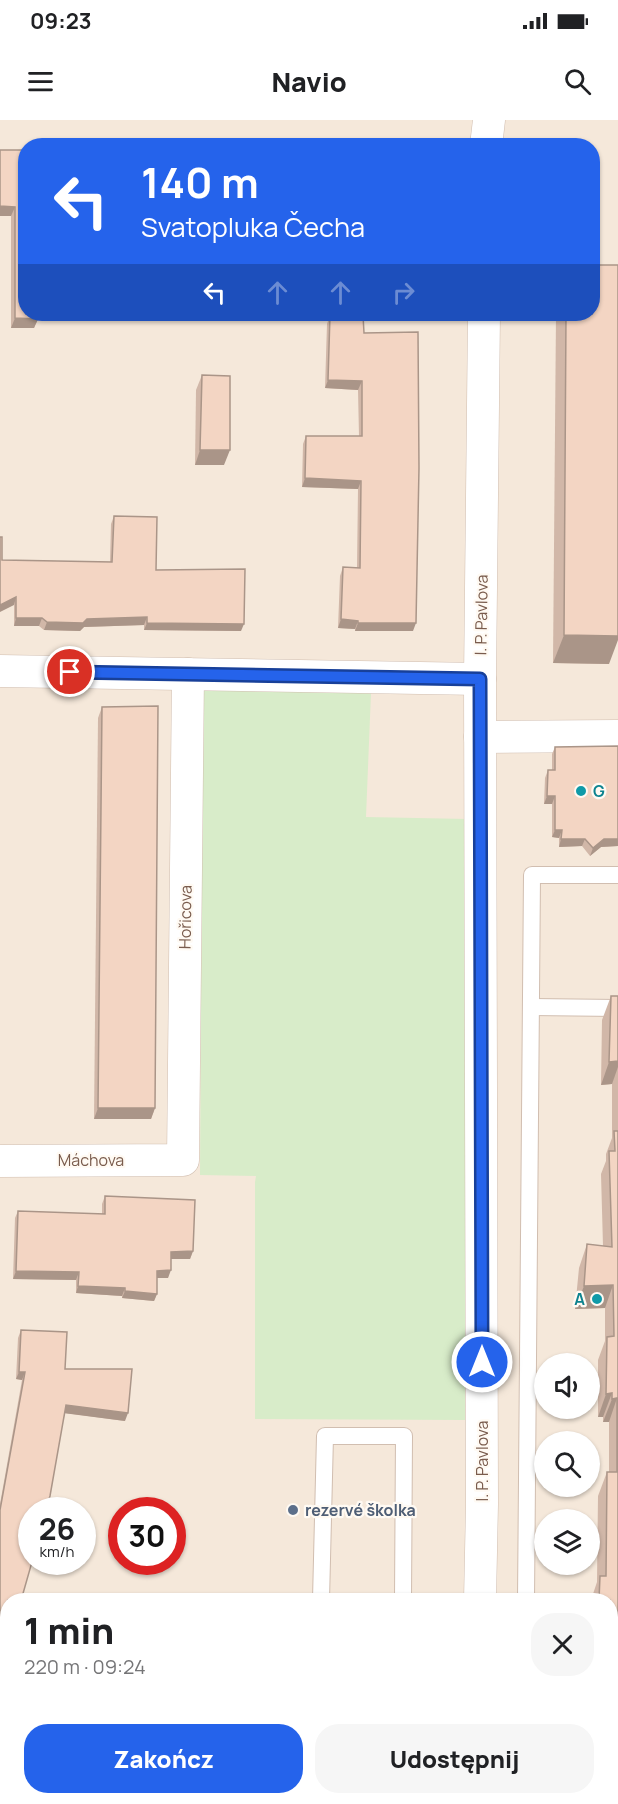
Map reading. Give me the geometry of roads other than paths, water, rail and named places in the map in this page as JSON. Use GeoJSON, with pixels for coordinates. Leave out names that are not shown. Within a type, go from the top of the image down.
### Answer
{"type":"FeatureCollection","features":[{"type":"Feature","properties":{"kind":"street"},"geometry":{"type":"LineString","coordinates":[[487,138],[489,120]]}},
{"type":"Feature","properties":{"kind":"street","name":"I. P. Pavlova"},"geometry":{"type":"LineString","coordinates":[[480,1593],[482,1504],[480,679],[484,321]]}},
{"type":"Feature","properties":{"kind":"street"},"geometry":{"type":"LineString","coordinates":[[0,671],[480,679]]}},
{"type":"Feature","properties":{"kind":"street","name":"Hořicova"},"geometry":{"type":"LineString","coordinates":[[183,1160],[188,674]]}},
{"type":"Feature","properties":{"kind":"street"},"geometry":{"type":"LineString","coordinates":[[480,738],[618,736]]}},
{"type":"Feature","properties":{"kind":"street","name":"Máchova"},"geometry":{"type":"LineString","coordinates":[[0,1161],[183,1160]]}},
{"type":"Feature","properties":{"kind":"lane"},"geometry":{"type":"LineString","coordinates":[[526,1593],[532,875],[618,875]]}},
{"type":"Feature","properties":{"kind":"lane"},"geometry":{"type":"LineString","coordinates":[[531,1007],[618,1008]]}},
{"type":"Feature","properties":{"kind":"lane"},"geometry":{"type":"LineString","coordinates":[[321,1593],[325,1436],[404,1436],[403,1593]]}},
{"type":"Feature","properties":{"kind":"place","name":"G"},"geometry":{"type":"Point","coordinates":[581,791]}},
{"type":"Feature","properties":{"kind":"place","name":"A"},"geometry":{"type":"Point","coordinates":[597,1299]}},
{"type":"Feature","properties":{"kind":"place","name":"rezervé školka"},"geometry":{"type":"Point","coordinates":[293,1510]}}]}
